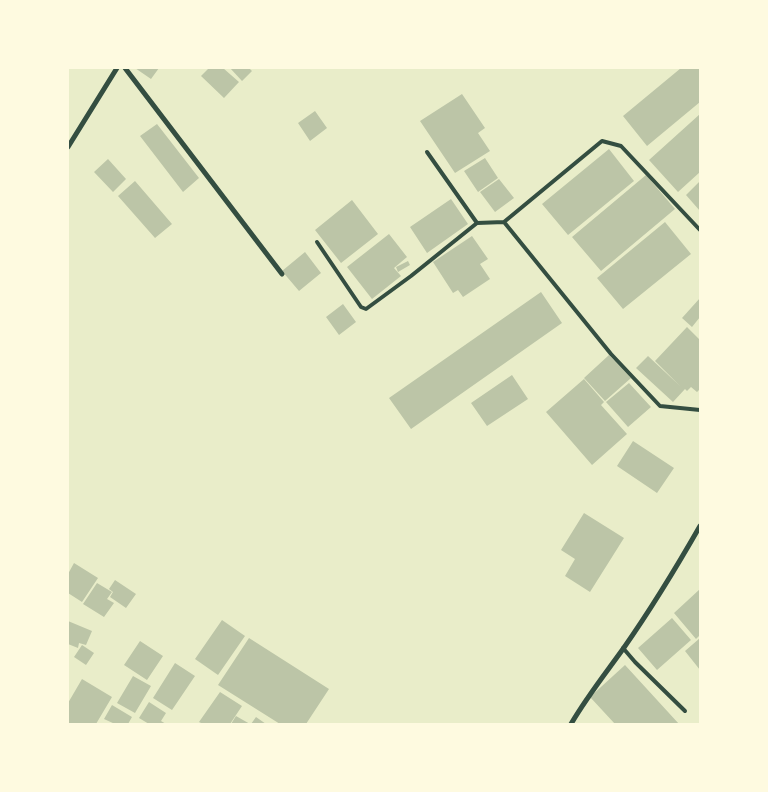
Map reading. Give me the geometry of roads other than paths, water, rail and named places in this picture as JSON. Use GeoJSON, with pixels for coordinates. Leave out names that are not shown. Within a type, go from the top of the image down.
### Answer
{"type":"FeatureCollection","features":[{"type":"Feature","properties":{"kind":"street"},"geometry":{"type":"LineString","coordinates":[[68,147],[118,68]]}},
{"type":"Feature","properties":{"kind":"street"},"geometry":{"type":"LineString","coordinates":[[125,68],[282,274]]}},
{"type":"Feature","properties":{"kind":"street"},"geometry":{"type":"LineString","coordinates":[[571,724],[578,710],[670,578],[700,526]]}},
{"type":"Feature","properties":{"kind":"lane"},"geometry":{"type":"LineString","coordinates":[[317,242],[361,307],[366,309],[477,223],[504,222],[602,141],[621,146],[700,230]]}},
{"type":"Feature","properties":{"kind":"lane"},"geometry":{"type":"LineString","coordinates":[[427,152],[477,223]]}},
{"type":"Feature","properties":{"kind":"lane"},"geometry":{"type":"LineString","coordinates":[[504,222],[611,354],[660,406],[700,410]]}},
{"type":"Feature","properties":{"kind":"lane"},"geometry":{"type":"LineString","coordinates":[[623,648],[685,711]]}}]}
